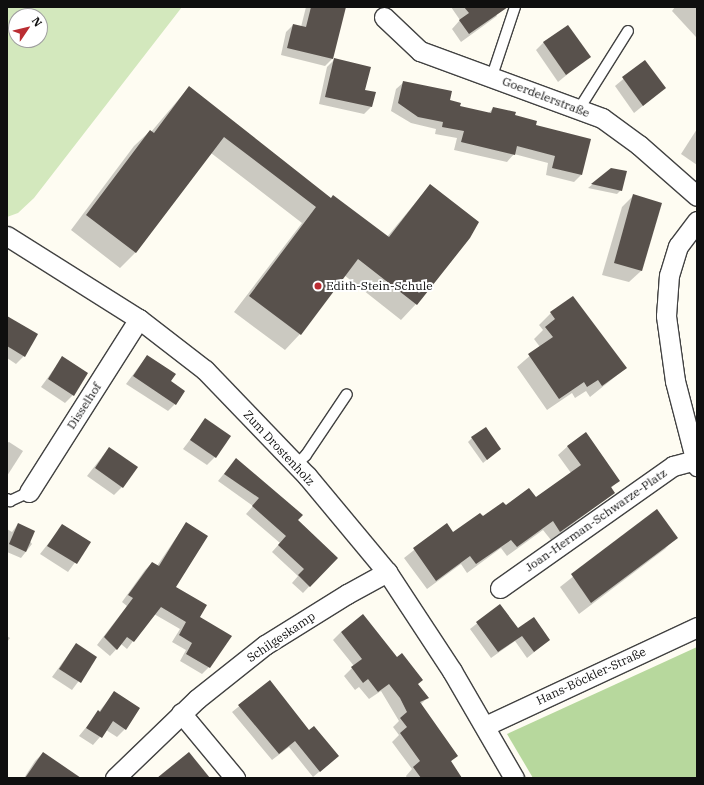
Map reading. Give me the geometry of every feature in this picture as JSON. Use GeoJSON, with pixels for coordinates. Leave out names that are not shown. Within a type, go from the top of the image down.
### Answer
{"type":"FeatureCollection","features":[{"type":"Feature","properties":{"kind":"street","name":"Goerdelerstraße"},"geometry":{"type":"LineString","coordinates":[[384,16],[420,51],[492,76],[602,118],[639,145],[697,196]]}},
{"type":"Feature","properties":{"kind":"street"},"geometry":{"type":"LineString","coordinates":[[696,463],[675,381],[666,316],[669,275],[678,246],[697,221]]}},
{"type":"Feature","properties":{"kind":"street","name":"Zum Drostenholz"},"geometry":{"type":"LineString","coordinates":[[7,236],[139,319],[205,370],[296,465],[387,572],[485,726],[514,778]]}},
{"type":"Feature","properties":{"kind":"street","name":"Disselhof"},"geometry":{"type":"LineString","coordinates":[[29,492],[139,319]]}},
{"type":"Feature","properties":{"kind":"street","name":"Joan-Herman-Schwarze-Platz"},"geometry":{"type":"LineString","coordinates":[[500,588],[673,466],[696,463]]}},
{"type":"Feature","properties":{"kind":"street","name":"Schilgeskamp"},"geometry":{"type":"LineString","coordinates":[[115,778],[181,713],[265,645],[347,594],[387,572]]}},
{"type":"Feature","properties":{"kind":"street","name":"Hans-Böckler-Straße"},"geometry":{"type":"LineString","coordinates":[[485,726],[697,627]]}},
{"type":"Feature","properties":{"kind":"street"},"geometry":{"type":"LineString","coordinates":[[181,713],[235,778]]}},
{"type":"Feature","properties":{"kind":"lane"},"geometry":{"type":"LineString","coordinates":[[492,76],[515,7]]}},
{"type":"Feature","properties":{"kind":"lane"},"geometry":{"type":"LineString","coordinates":[[579,109],[628,31]]}},
{"type":"Feature","properties":{"kind":"lane"},"geometry":{"type":"LineString","coordinates":[[296,465],[306,455],[347,394]]}},
{"type":"Feature","properties":{"kind":"lane"},"geometry":{"type":"LineString","coordinates":[[7,500],[10,501],[29,492]]}},
{"type":"Feature","properties":{"kind":"green space"},"geometry":{"type":"Polygon","coordinates":[[[7,7],[182,7],[34,198],[18,213],[7,217],[7,7]]]}},
{"type":"Feature","properties":{"kind":"green space"},"geometry":{"type":"Polygon","coordinates":[[[697,647],[697,778],[533,778],[507,734],[697,647]]]}},
{"type":"Feature","properties":{"kind":"building"},"geometry":{"type":"Polygon","coordinates":[[[311,7],[346,7],[333,59],[287,48],[293,24],[306,27],[311,7]]]}},
{"type":"Feature","properties":{"kind":"building"},"geometry":{"type":"Polygon","coordinates":[[[464,7],[508,7],[469,34],[459,20],[469,13],[464,7]]]}},
{"type":"Feature","properties":{"kind":"building"},"geometry":{"type":"Polygon","coordinates":[[[568,25],[591,57],[566,75],[543,42],[568,25]]]}},
{"type":"Feature","properties":{"kind":"building"},"geometry":{"type":"Polygon","coordinates":[[[334,58],[371,67],[365,90],[376,92],[372,107],[325,97],[334,58]]]}},
{"type":"Feature","properties":{"kind":"building"},"geometry":{"type":"Polygon","coordinates":[[[645,60],[666,88],[643,106],[622,77],[645,60]]]}},
{"type":"Feature","properties":{"kind":"building"},"geometry":{"type":"Polygon","coordinates":[[[403,81],[452,91],[450,100],[461,103],[460,106],[491,113],[493,107],[516,112],[515,115],[537,121],[536,125],[591,139],[582,175],[552,168],[555,156],[517,146],[515,155],[461,142],[464,131],[442,127],[443,122],[418,117],[398,103],[403,81]]]}},
{"type":"Feature","properties":{"kind":"building"},"geometry":{"type":"Polygon","coordinates":[[[189,86],[331,198],[333,195],[389,237],[430,184],[479,222],[470,238],[417,305],[358,259],[301,335],[249,296],[316,207],[224,137],[136,253],[86,215],[150,130],[154,133],[189,86]]]}},
{"type":"Feature","properties":{"kind":"building"},"geometry":{"type":"Polygon","coordinates":[[[611,168],[627,171],[622,191],[591,184],[611,168]]]}},
{"type":"Feature","properties":{"kind":"building"},"geometry":{"type":"Polygon","coordinates":[[[633,194],[662,203],[642,271],[614,263],[633,194]]]}},
{"type":"Feature","properties":{"kind":"building"},"geometry":{"type":"Polygon","coordinates":[[[573,296],[627,368],[602,386],[598,380],[587,387],[584,382],[559,399],[528,354],[553,337],[545,327],[555,319],[550,312],[573,296]]]}},
{"type":"Feature","properties":{"kind":"building"},"geometry":{"type":"Polygon","coordinates":[[[7,316],[38,334],[25,357],[7,346],[7,316]]]}},
{"type":"Feature","properties":{"kind":"building"},"geometry":{"type":"Polygon","coordinates":[[[147,355],[176,374],[171,381],[185,391],[176,405],[133,376],[147,355]]]}},
{"type":"Feature","properties":{"kind":"building"},"geometry":{"type":"Polygon","coordinates":[[[62,356],[88,373],[74,396],[48,379],[62,356]]]}},
{"type":"Feature","properties":{"kind":"building"},"geometry":{"type":"Polygon","coordinates":[[[205,418],[231,436],[216,458],[190,440],[205,418]]]}},
{"type":"Feature","properties":{"kind":"building"},"geometry":{"type":"Polygon","coordinates":[[[486,427],[501,449],[487,460],[471,437],[486,427]]]}},
{"type":"Feature","properties":{"kind":"building"},"geometry":{"type":"Polygon","coordinates":[[[586,432],[620,481],[611,487],[615,493],[560,532],[553,521],[517,547],[511,540],[476,564],[470,556],[436,581],[413,548],[447,523],[453,532],[480,513],[483,516],[503,502],[506,505],[529,488],[536,497],[581,465],[567,446],[586,432]]]}},
{"type":"Feature","properties":{"kind":"building"},"geometry":{"type":"Polygon","coordinates":[[[109,447],[138,467],[123,488],[95,468],[109,447]]]}},
{"type":"Feature","properties":{"kind":"building"},"geometry":{"type":"Polygon","coordinates":[[[236,458],[303,515],[298,520],[338,558],[310,587],[298,575],[304,569],[278,545],[286,536],[252,506],[259,498],[224,474],[236,458]]]}},
{"type":"Feature","properties":{"kind":"building"},"geometry":{"type":"Polygon","coordinates":[[[657,509],[678,538],[591,603],[571,574],[657,509]]]}},
{"type":"Feature","properties":{"kind":"building"},"geometry":{"type":"Polygon","coordinates":[[[186,522],[208,536],[176,587],[207,605],[200,617],[232,636],[210,668],[186,654],[192,643],[179,635],[186,622],[161,607],[134,642],[127,637],[117,650],[104,637],[133,598],[128,595],[152,562],[159,566],[186,522]]]}},
{"type":"Feature","properties":{"kind":"building"},"geometry":{"type":"Polygon","coordinates":[[[18,523],[35,531],[26,552],[9,544],[18,523]]]}},
{"type":"Feature","properties":{"kind":"building"},"geometry":{"type":"Polygon","coordinates":[[[62,524],[91,542],[77,564],[47,546],[62,524]]]}},
{"type":"Feature","properties":{"kind":"building"},"geometry":{"type":"Polygon","coordinates":[[[500,604],[518,628],[534,617],[550,640],[534,652],[522,636],[498,652],[476,622],[500,604]]]}},
{"type":"Feature","properties":{"kind":"building"},"geometry":{"type":"Polygon","coordinates":[[[363,614],[397,657],[402,653],[423,680],[418,684],[429,698],[420,702],[458,756],[451,761],[462,778],[421,778],[413,767],[420,761],[400,733],[407,727],[400,718],[407,712],[400,698],[389,684],[378,692],[368,679],[363,683],[351,667],[362,659],[341,632],[363,614]]]}},
{"type":"Feature","properties":{"kind":"building"},"geometry":{"type":"Polygon","coordinates":[[[76,643],[97,657],[81,683],[59,669],[76,643]]]}},
{"type":"Feature","properties":{"kind":"building"},"geometry":{"type":"Polygon","coordinates":[[[270,680],[309,730],[314,726],[339,756],[320,772],[295,741],[279,754],[238,705],[270,680]]]}},
{"type":"Feature","properties":{"kind":"building"},"geometry":{"type":"Polygon","coordinates":[[[114,691],[140,708],[126,730],[113,721],[102,738],[86,728],[98,710],[100,712],[114,691]]]}},
{"type":"Feature","properties":{"kind":"building"},"geometry":{"type":"Polygon","coordinates":[[[43,752],[81,778],[25,778],[43,752]]]}},
{"type":"Feature","properties":{"kind":"building"},"geometry":{"type":"Polygon","coordinates":[[[189,752],[210,778],[157,778],[189,752]]]}},
{"type":"Feature","properties":{"kind":"place","name":"Edith-Stein-Schule"},"geometry":{"type":"Point","coordinates":[318,286]}}]}
